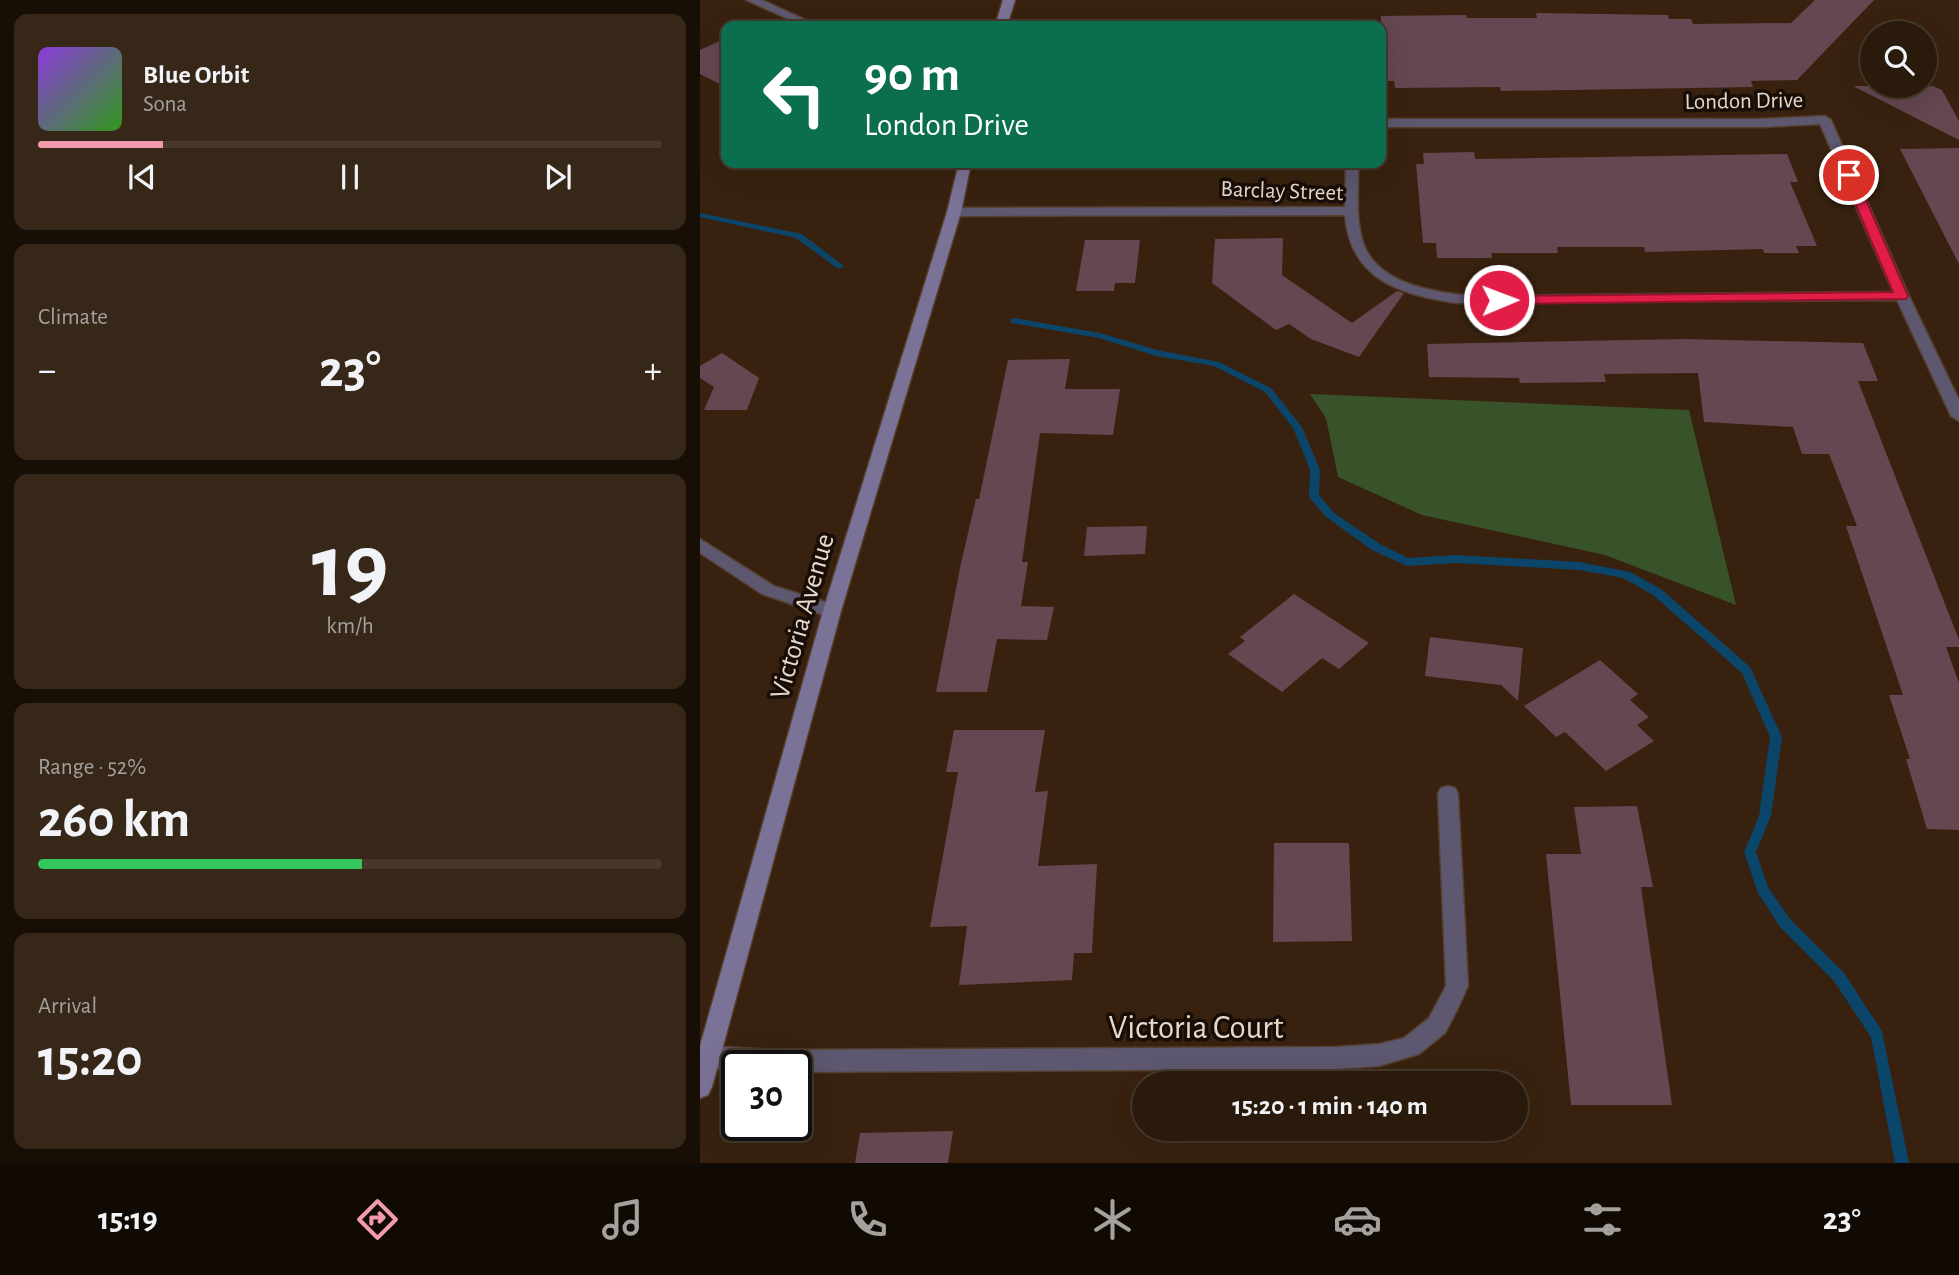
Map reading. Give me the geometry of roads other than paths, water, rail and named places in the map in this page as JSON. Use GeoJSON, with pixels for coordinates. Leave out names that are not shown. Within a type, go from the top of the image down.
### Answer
{"type":"FeatureCollection","features":[{"type":"Feature","properties":{"kind":"street"},"geometry":{"type":"LineString","coordinates":[[752,0],[801,21]]}},
{"type":"Feature","properties":{"kind":"street"},"geometry":{"type":"LineString","coordinates":[[1003,21],[1009,0]]}},
{"type":"Feature","properties":{"kind":"street","name":"London Drive"},"geometry":{"type":"LineString","coordinates":[[1386,122],[1748,123],[1825,120],[1902,296],[1959,416]]}},
{"type":"Feature","properties":{"kind":"street","name":"Victoria Avenue"},"geometry":{"type":"LineString","coordinates":[[700,1087],[832,611],[954,212],[964,168]]}},
{"type":"Feature","properties":{"kind":"street"},"geometry":{"type":"LineString","coordinates":[[1352,168],[1352,211]]}},
{"type":"Feature","properties":{"kind":"street","name":"Barclay Street"},"geometry":{"type":"LineString","coordinates":[[954,212],[1352,211],[1358,248],[1381,273],[1411,288],[1453,299],[1902,296]]}},
{"type":"Feature","properties":{"kind":"street"},"geometry":{"type":"LineString","coordinates":[[700,545],[768,590],[832,611]]}},
{"type":"Feature","properties":{"kind":"street","name":"Victoria Court"},"geometry":{"type":"LineString","coordinates":[[709,1057],[772,1061],[1336,1058],[1404,1052],[1428,1036],[1447,1013],[1457,986],[1448,794]]}},
{"type":"Feature","properties":{"kind":"waterway"},"geometry":{"type":"LineString","coordinates":[[700,215],[799,236],[840,266]]}},
{"type":"Feature","properties":{"kind":"waterway"},"geometry":{"type":"LineString","coordinates":[[1014,321],[1100,336],[1156,353],[1216,364],[1268,390],[1297,427],[1315,470],[1314,496],[1330,515],[1376,547],[1407,562],[1457,559],[1579,566],[1626,575],[1657,592],[1746,670],[1776,737],[1765,816],[1750,852],[1762,889],[1785,923],[1839,977],[1877,1035],[1902,1163]]}}]}
